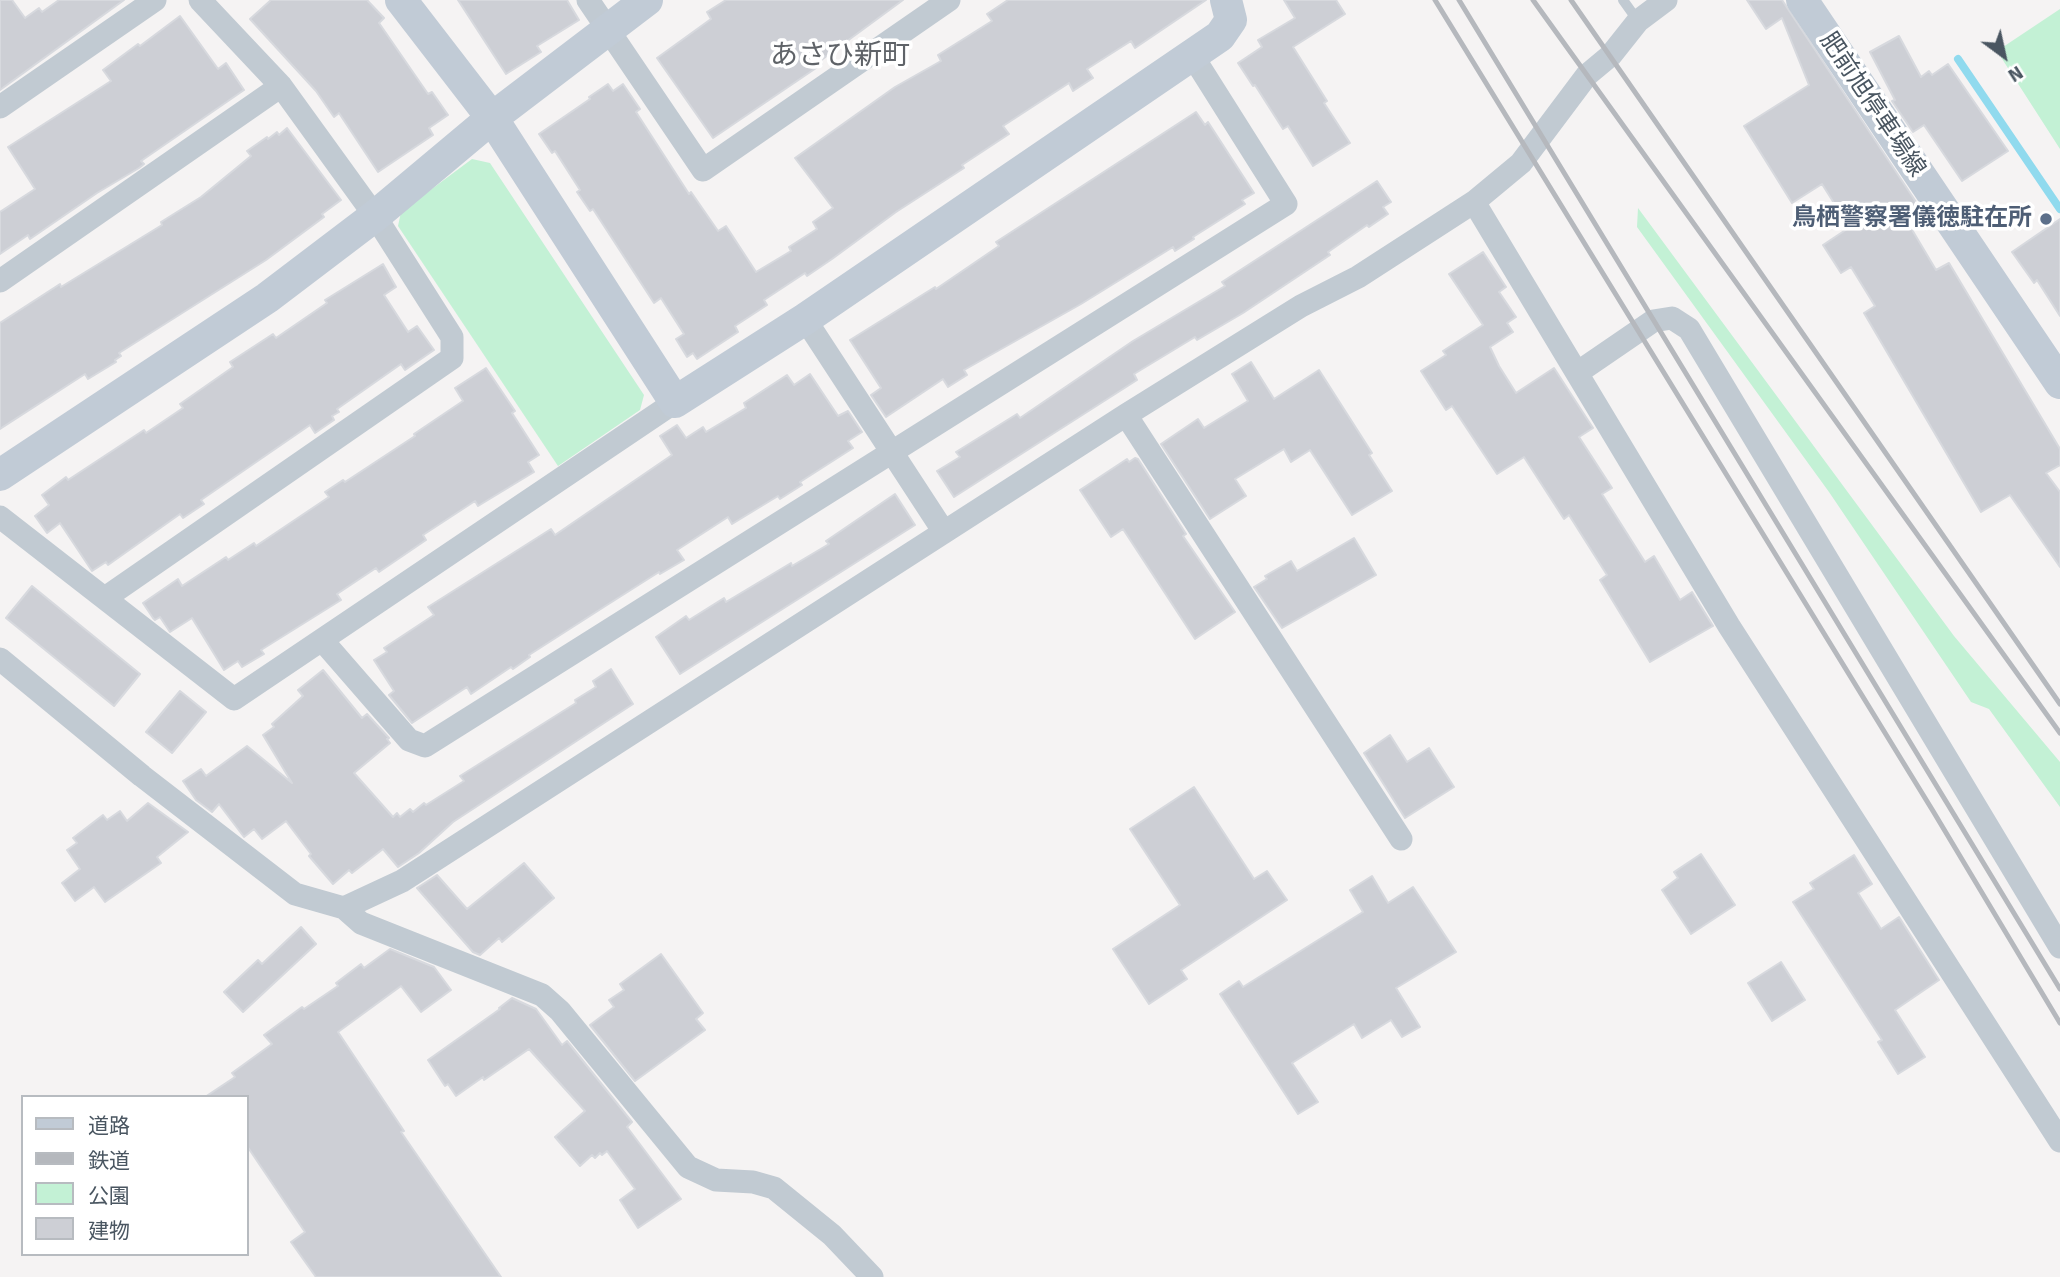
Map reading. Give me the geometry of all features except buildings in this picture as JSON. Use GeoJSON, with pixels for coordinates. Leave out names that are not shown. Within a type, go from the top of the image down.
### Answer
{"type":"FeatureCollection","features":[{"type":"Feature","properties":{"kind":"street"},"geometry":{"type":"LineString","coordinates":[[0,107],[155,0]]}},
{"type":"Feature","properties":{"kind":"street"},"geometry":{"type":"LineString","coordinates":[[105,598],[452,358],[452,338],[375,215],[281,86],[200,0]]}},
{"type":"Feature","properties":{"kind":"street"},"geometry":{"type":"LineString","coordinates":[[401,0],[492,118],[674,402]]}},
{"type":"Feature","properties":{"kind":"street"},"geometry":{"type":"LineString","coordinates":[[588,0],[703,170],[949,0]]}},
{"type":"Feature","properties":{"kind":"street"},"geometry":{"type":"LineString","coordinates":[[0,475],[267,298],[375,215],[492,118],[647,0]]}},
{"type":"Feature","properties":{"kind":"street"},"geometry":{"type":"LineString","coordinates":[[0,517],[234,699],[674,402],[805,319],[1220,36],[1231,20],[1226,0]]}},
{"type":"Feature","properties":{"kind":"street"},"geometry":{"type":"LineString","coordinates":[[344,908],[402,881],[1126,415],[1301,306],[1358,277],[1474,202],[1521,163],[1587,75],[1611,55],[1638,21],[1665,0]]}},
{"type":"Feature","properties":{"kind":"street","name":"肥前旭停車場線"},"geometry":{"type":"LineString","coordinates":[[1802,0],[2060,383]]}},
{"type":"Feature","properties":{"kind":"street"},"geometry":{"type":"LineString","coordinates":[[322,640],[409,740],[425,746],[1286,204],[1192,55]]}},
{"type":"Feature","properties":{"kind":"street"},"geometry":{"type":"LineString","coordinates":[[0,281],[281,86]]}},
{"type":"Feature","properties":{"kind":"street"},"geometry":{"type":"LineString","coordinates":[[1474,202],[1729,626],[2060,1141]]}},
{"type":"Feature","properties":{"kind":"street"},"geometry":{"type":"LineString","coordinates":[[1577,373],[1653,321],[1672,318],[1689,329],[2060,947]]}},
{"type":"Feature","properties":{"kind":"street"},"geometry":{"type":"LineString","coordinates":[[805,319],[944,532]]}},
{"type":"Feature","properties":{"kind":"street"},"geometry":{"type":"LineString","coordinates":[[1126,415],[1401,839]]}},
{"type":"Feature","properties":{"kind":"street"},"geometry":{"type":"LineString","coordinates":[[0,659],[142,776],[295,894],[344,908],[361,923],[542,996],[560,1011],[688,1167],[716,1180],[753,1182],[774,1188],[832,1235],[872,1277]]}},
{"type":"Feature","properties":{"kind":"lane"},"geometry":{"type":"LineString","coordinates":[[1623,0],[1638,21]]}},
{"type":"Feature","properties":{"kind":"green space"},"geometry":{"type":"Polygon","coordinates":[[[2060,9],[2060,149],[1997,51],[2060,9]]]}},
{"type":"Feature","properties":{"kind":"green space"},"geometry":{"type":"Polygon","coordinates":[[[472,159],[490,163],[644,395],[640,410],[558,466],[398,226],[401,212],[472,159]]]}},
{"type":"Feature","properties":{"kind":"green space"},"geometry":{"type":"Polygon","coordinates":[[[1638,208],[1954,636],[2060,762],[2060,807],[1989,709],[1971,702],[1829,492],[1637,227],[1638,208]]]}},
{"type":"Feature","properties":{"kind":"waterway"},"geometry":{"type":"LineString","coordinates":[[1958,59],[2060,209]]}},
{"type":"Feature","properties":{"kind":"railway"},"geometry":{"type":"LineString","coordinates":[[1435,0],[1933,811],[2060,1023]]}},
{"type":"Feature","properties":{"kind":"railway"},"geometry":{"type":"LineString","coordinates":[[1459,0],[2060,989]]}},
{"type":"Feature","properties":{"kind":"railway"},"geometry":{"type":"LineString","coordinates":[[1533,0],[2060,733]]}},
{"type":"Feature","properties":{"kind":"railway"},"geometry":{"type":"LineString","coordinates":[[1571,0],[2060,704]]}},
{"type":"Feature","properties":{"kind":"place","name":"鳥栖警察署儀徳駐在所"},"geometry":{"type":"Point","coordinates":[2046,219]}},
{"type":"Feature","properties":{"kind":"district","name":"あさひ新町"},"geometry":{"type":"Point","coordinates":[840,57]}}]}
